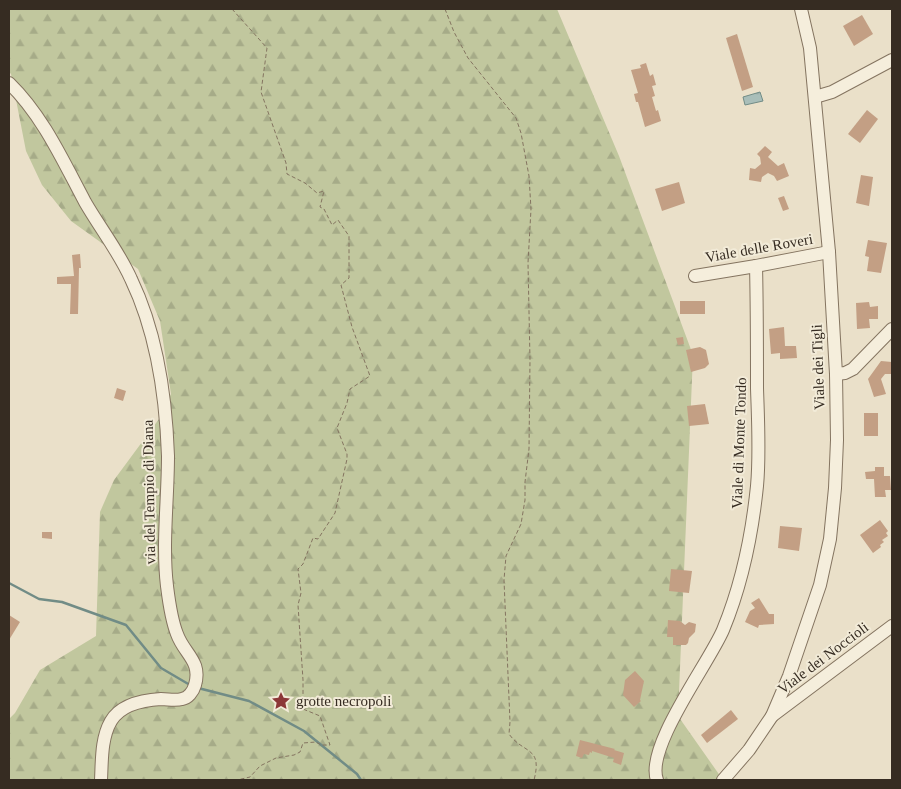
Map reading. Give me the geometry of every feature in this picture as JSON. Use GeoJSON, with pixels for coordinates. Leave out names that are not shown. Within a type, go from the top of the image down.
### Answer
{"type":"FeatureCollection","features":[{"type":"Feature","properties":{"kind":"street","name":"Viale dei Tigli"},"geometry":{"type":"LineString","coordinates":[[772,716],[789,676],[817,598],[827,556],[835,488],[837,440],[836,374],[829,252],[810,48],[801,9]]}},
{"type":"Feature","properties":{"kind":"street"},"geometry":{"type":"LineString","coordinates":[[815,97],[832,92],[892,60]]}},
{"type":"Feature","properties":{"kind":"street","name":"via del Tempio di Diana"},"geometry":{"type":"LineString","coordinates":[[9,83],[25,100],[42,124],[92,214],[132,279],[152,338],[165,416],[168,468],[167,585],[175,629],[180,643],[195,664],[196,680],[192,693],[183,699],[144,701],[126,707],[114,716],[105,736],[101,780]]}},
{"type":"Feature","properties":{"kind":"street","name":"Viale delle Roveri"},"geometry":{"type":"LineString","coordinates":[[695,276],[829,252]]}},
{"type":"Feature","properties":{"kind":"street","name":"Viale di Monte Tondo"},"geometry":{"type":"LineString","coordinates":[[657,780],[656,767],[665,737],[678,709],[711,653],[723,628],[742,572],[750,536],[757,484],[756,266]]}},
{"type":"Feature","properties":{"kind":"street"},"geometry":{"type":"LineString","coordinates":[[836,374],[845,373],[853,369],[892,329]]}},
{"type":"Feature","properties":{"kind":"street","name":"Viale dei Noccioli"},"geometry":{"type":"LineString","coordinates":[[772,716],[892,626]]}},
{"type":"Feature","properties":{"kind":"street"},"geometry":{"type":"LineString","coordinates":[[723,780],[749,750],[772,716]]}},
{"type":"Feature","properties":{"kind":"path"},"geometry":{"type":"LineString","coordinates":[[232,9],[268,48],[261,92],[286,163],[287,174],[317,193],[324,191],[320,207],[324,209],[332,225],[338,220],[349,236],[348,278],[342,285],[352,327],[370,376],[350,389],[347,403],[337,428],[347,454],[347,459],[335,514],[318,539],[314,538],[298,569],[301,594],[298,605],[303,708],[320,716],[330,745],[316,742],[303,743],[300,752],[294,756],[276,758],[260,766],[250,777],[237,780]]}},
{"type":"Feature","properties":{"kind":"path"},"geometry":{"type":"LineString","coordinates":[[445,9],[454,32],[468,58],[516,118],[521,133],[529,176],[531,209],[528,272],[530,360],[525,500],[521,524],[506,556],[504,580],[509,734],[514,743],[528,748],[536,758],[534,780]]}},
{"type":"Feature","properties":{"kind":"green space"},"geometry":{"type":"Polygon","coordinates":[[[9,9],[557,9],[619,156],[693,355],[678,716],[723,780],[9,780],[9,719],[15,713],[40,670],[96,636],[100,512],[114,480],[159,419],[171,394],[160,321],[138,269],[71,221],[42,185],[26,151],[11,74],[9,72],[9,9]]]}},
{"type":"Feature","properties":{"kind":"water"},"geometry":{"type":"Polygon","coordinates":[[[760,92],[763,101],[745,105],[743,97],[760,92]]]}},
{"type":"Feature","properties":{"kind":"building"},"geometry":{"type":"Polygon","coordinates":[[[862,15],[873,34],[854,46],[843,26],[862,15]]]}},
{"type":"Feature","properties":{"kind":"building"},"geometry":{"type":"Polygon","coordinates":[[[737,34],[753,87],[742,91],[726,38],[737,34]]]}},
{"type":"Feature","properties":{"kind":"building"},"geometry":{"type":"Polygon","coordinates":[[[646,63],[650,76],[653,74],[656,85],[652,86],[655,96],[652,97],[661,121],[645,127],[634,94],[638,93],[631,70],[641,68],[640,65],[646,63]]]}},
{"type":"Feature","properties":{"kind":"building"},"geometry":{"type":"Polygon","coordinates":[[[867,110],[878,119],[860,143],[848,134],[867,110]]]}},
{"type":"Feature","properties":{"kind":"building"},"geometry":{"type":"Polygon","coordinates":[[[765,146],[772,152],[768,157],[778,166],[784,163],[789,176],[777,181],[774,176],[768,173],[762,177],[761,182],[749,180],[750,168],[755,169],[761,164],[760,157],[757,154],[765,146]]]}},
{"type":"Feature","properties":{"kind":"building"},"geometry":{"type":"Polygon","coordinates":[[[861,175],[873,177],[869,206],[856,203],[861,175]]]}},
{"type":"Feature","properties":{"kind":"building"},"geometry":{"type":"Polygon","coordinates":[[[679,182],[685,203],[662,211],[655,189],[679,182]]]}},
{"type":"Feature","properties":{"kind":"building"},"geometry":{"type":"Polygon","coordinates":[[[784,196],[789,209],[783,211],[778,198],[784,196]]]}},
{"type":"Feature","properties":{"kind":"building"},"geometry":{"type":"Polygon","coordinates":[[[868,240],[887,243],[881,273],[867,271],[869,257],[865,256],[868,240]]]}},
{"type":"Feature","properties":{"kind":"building"},"geometry":{"type":"Polygon","coordinates":[[[80,254],[78,314],[70,314],[71,284],[57,284],[57,277],[74,276],[72,255],[80,254]]]}},
{"type":"Feature","properties":{"kind":"building"},"geometry":{"type":"Polygon","coordinates":[[[680,301],[705,301],[705,314],[680,314],[680,301]]]}},
{"type":"Feature","properties":{"kind":"building"},"geometry":{"type":"Polygon","coordinates":[[[869,302],[870,307],[878,306],[878,319],[869,319],[870,328],[857,329],[856,303],[869,302]]]}},
{"type":"Feature","properties":{"kind":"building"},"geometry":{"type":"Polygon","coordinates":[[[784,327],[785,346],[796,346],[797,358],[780,359],[780,353],[771,354],[769,329],[784,327]]]}},
{"type":"Feature","properties":{"kind":"building"},"geometry":{"type":"Polygon","coordinates":[[[683,337],[684,344],[678,345],[676,338],[683,337]]]}},
{"type":"Feature","properties":{"kind":"building"},"geometry":{"type":"Polygon","coordinates":[[[700,347],[706,350],[709,364],[705,368],[691,372],[686,350],[700,347]]]}},
{"type":"Feature","properties":{"kind":"building"},"geometry":{"type":"Polygon","coordinates":[[[881,361],[892,362],[892,374],[885,374],[881,379],[886,394],[874,397],[868,379],[881,361]]]}},
{"type":"Feature","properties":{"kind":"building"},"geometry":{"type":"Polygon","coordinates":[[[117,388],[126,391],[123,401],[114,398],[117,388]]]}},
{"type":"Feature","properties":{"kind":"building"},"geometry":{"type":"Polygon","coordinates":[[[705,404],[709,424],[689,426],[687,406],[705,404]]]}},
{"type":"Feature","properties":{"kind":"building"},"geometry":{"type":"Polygon","coordinates":[[[864,413],[878,413],[878,436],[864,436],[864,413]]]}},
{"type":"Feature","properties":{"kind":"building"},"geometry":{"type":"Polygon","coordinates":[[[875,467],[884,467],[884,476],[890,476],[891,490],[885,490],[886,497],[875,497],[874,479],[866,479],[865,472],[875,471],[875,467]]]}},
{"type":"Feature","properties":{"kind":"building"},"geometry":{"type":"Polygon","coordinates":[[[880,520],[888,531],[886,533],[888,536],[882,540],[884,542],[880,545],[881,547],[873,553],[860,535],[880,520]]]}},
{"type":"Feature","properties":{"kind":"building"},"geometry":{"type":"Polygon","coordinates":[[[780,526],[802,528],[799,551],[778,548],[780,526]]]}},
{"type":"Feature","properties":{"kind":"building"},"geometry":{"type":"Polygon","coordinates":[[[42,532],[52,532],[52,539],[42,538],[42,532]]]}},
{"type":"Feature","properties":{"kind":"building"},"geometry":{"type":"Polygon","coordinates":[[[671,569],[692,571],[689,593],[669,591],[671,569]]]}},
{"type":"Feature","properties":{"kind":"building"},"geometry":{"type":"Polygon","coordinates":[[[759,598],[769,614],[774,614],[774,624],[759,625],[758,628],[745,622],[750,611],[755,608],[751,603],[759,598]]]}},
{"type":"Feature","properties":{"kind":"building"},"geometry":{"type":"Polygon","coordinates":[[[9,615],[20,622],[9,640],[9,615]]]}},
{"type":"Feature","properties":{"kind":"building"},"geometry":{"type":"Polygon","coordinates":[[[668,620],[680,621],[685,625],[689,622],[696,624],[695,632],[689,638],[686,645],[673,645],[673,637],[667,637],[668,620]]]}},
{"type":"Feature","properties":{"kind":"building"},"geometry":{"type":"Polygon","coordinates":[[[635,671],[644,681],[641,701],[634,707],[623,695],[625,680],[635,671]]]}},
{"type":"Feature","properties":{"kind":"building"},"geometry":{"type":"Polygon","coordinates":[[[731,710],[738,719],[707,743],[701,735],[731,710]]]}},
{"type":"Feature","properties":{"kind":"building"},"geometry":{"type":"Polygon","coordinates":[[[580,740],[624,753],[621,765],[613,762],[614,758],[592,751],[589,755],[584,754],[582,758],[576,756],[580,740]]]}},
{"type":"Feature","properties":{"kind":"waterway"},"geometry":{"type":"LineString","coordinates":[[9,583],[39,599],[62,602],[126,625],[161,668],[190,685]]}},
{"type":"Feature","properties":{"kind":"waterway"},"geometry":{"type":"LineString","coordinates":[[198,688],[249,701],[304,731],[357,774],[361,780]]}},
{"type":"Feature","properties":{"kind":"place","name":"grotte necropoli"},"geometry":{"type":"Point","coordinates":[281,701]}}]}
